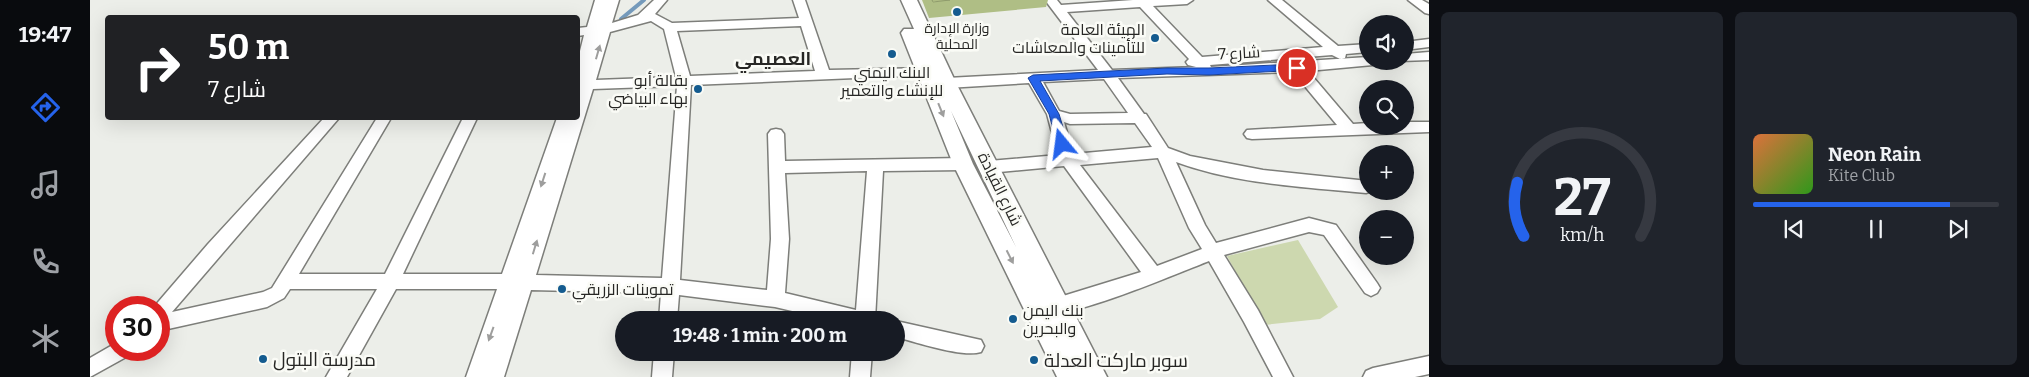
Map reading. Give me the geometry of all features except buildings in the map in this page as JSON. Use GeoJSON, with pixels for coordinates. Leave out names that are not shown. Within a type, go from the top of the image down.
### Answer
{"type":"FeatureCollection","features":[{"type":"Feature","properties":{"kind":"main road","name":"شارع القيادة"},"geometry":{"type":"LineString","coordinates":[[897,0],[963,164],[1067,348],[1094,377]]}},
{"type":"Feature","properties":{"kind":"main road","name":"شارع القيادة"},"geometry":{"type":"LineString","coordinates":[[909,0],[947,83],[1057,306],[1067,348],[1070,377]]}},
{"type":"Feature","properties":{"kind":"street"},"geometry":{"type":"LineString","coordinates":[[598,30],[601,0]]}},
{"type":"Feature","properties":{"kind":"street"},"geometry":{"type":"LineString","coordinates":[[613,0],[598,30],[581,83],[684,81],[924,71]]}},
{"type":"Feature","properties":{"kind":"street"},"geometry":{"type":"LineString","coordinates":[[643,18],[661,0]]}},
{"type":"Feature","properties":{"kind":"street"},"geometry":{"type":"LineString","coordinates":[[799,0],[824,76]]}},
{"type":"Feature","properties":{"kind":"street"},"geometry":{"type":"LineString","coordinates":[[1055,5],[1187,0]]}},
{"type":"Feature","properties":{"kind":"street"},"geometry":{"type":"LineString","coordinates":[[1274,0],[1348,64]]}},
{"type":"Feature","properties":{"kind":"street"},"geometry":{"type":"LineString","coordinates":[[1414,0],[1429,10]]}},
{"type":"Feature","properties":{"kind":"street"},"geometry":{"type":"LineString","coordinates":[[1142,2],[1209,72]]}},
{"type":"Feature","properties":{"kind":"street"},"geometry":{"type":"LineString","coordinates":[[1055,5],[1141,118],[1163,152],[1198,228],[1214,252],[1283,377]]}},
{"type":"Feature","properties":{"kind":"street"},"geometry":{"type":"LineString","coordinates":[[580,32],[598,30],[643,18],[653,18],[670,27],[806,22]]}},
{"type":"Feature","properties":{"kind":"street"},"geometry":{"type":"LineString","coordinates":[[669,311],[684,81],[670,27]]}},
{"type":"Feature","properties":{"kind":"street"},"geometry":{"type":"LineString","coordinates":[[1414,45],[1429,43]]}},
{"type":"Feature","properties":{"kind":"street","name":"شارع 7"},"geometry":{"type":"LineString","coordinates":[[1167,71],[1198,61],[1359,49]]}},
{"type":"Feature","properties":{"kind":"street"},"geometry":{"type":"LineString","coordinates":[[1414,57],[1429,56]]}},
{"type":"Feature","properties":{"kind":"street","name":"شارع 7"},"geometry":{"type":"LineString","coordinates":[[947,83],[1167,71],[1209,72],[1297,68],[1359,63]]}},
{"type":"Feature","properties":{"kind":"street"},"geometry":{"type":"LineString","coordinates":[[1297,68],[1349,129]]}},
{"type":"Feature","properties":{"kind":"street"},"geometry":{"type":"LineString","coordinates":[[1033,78],[1054,114],[1067,159],[1153,275]]}},
{"type":"Feature","properties":{"kind":"street"},"geometry":{"type":"LineString","coordinates":[[1054,114],[1070,119],[1141,118]]}},
{"type":"Feature","properties":{"kind":"street"},"geometry":{"type":"LineString","coordinates":[[170,301],[214,249],[330,120]]}},
{"type":"Feature","properties":{"kind":"street"},"geometry":{"type":"LineString","coordinates":[[170,321],[267,300],[278,292],[383,120]]}},
{"type":"Feature","properties":{"kind":"street"},"geometry":{"type":"LineString","coordinates":[[336,377],[390,283],[469,120]]}},
{"type":"Feature","properties":{"kind":"street"},"geometry":{"type":"LineString","coordinates":[[494,377],[517,282],[563,120]]}},
{"type":"Feature","properties":{"kind":"street"},"geometry":{"type":"LineString","coordinates":[[476,377],[517,282],[576,120]]}},
{"type":"Feature","properties":{"kind":"street"},"geometry":{"type":"LineString","coordinates":[[1252,134],[1429,127]]}},
{"type":"Feature","properties":{"kind":"street"},"geometry":{"type":"LineString","coordinates":[[775,299],[780,239],[776,134]]}},
{"type":"Feature","properties":{"kind":"street"},"geometry":{"type":"LineString","coordinates":[[989,168],[1067,159],[1163,152],[1184,160],[1271,177],[1359,186]]}},
{"type":"Feature","properties":{"kind":"street"},"geometry":{"type":"LineString","coordinates":[[778,167],[875,167],[963,164]]}},
{"type":"Feature","properties":{"kind":"street"},"geometry":{"type":"LineString","coordinates":[[866,311],[875,167]]}},
{"type":"Feature","properties":{"kind":"street"},"geometry":{"type":"LineString","coordinates":[[1057,306],[1088,298],[1214,252],[1309,225],[1330,230],[1371,288]]}},
{"type":"Feature","properties":{"kind":"street"},"geometry":{"type":"LineString","coordinates":[[285,281],[390,283],[517,282],[671,286],[775,299],[826,311]]}},
{"type":"Feature","properties":{"kind":"street"},"geometry":{"type":"LineString","coordinates":[[905,331],[938,340],[974,346]]}},
{"type":"Feature","properties":{"kind":"street"},"geometry":{"type":"LineString","coordinates":[[1064,377],[1067,348]]}},
{"type":"Feature","properties":{"kind":"street"},"geometry":{"type":"LineString","coordinates":[[1067,348],[1099,377]]}},
{"type":"Feature","properties":{"kind":"street"},"geometry":{"type":"LineString","coordinates":[[90,368],[105,359]]}},
{"type":"Feature","properties":{"kind":"street"},"geometry":{"type":"LineString","coordinates":[[662,377],[663,361]]}},
{"type":"Feature","properties":{"kind":"street"},"geometry":{"type":"LineString","coordinates":[[860,377],[861,361]]}},
{"type":"Feature","properties":{"kind":"street"},"geometry":{"type":"LineString","coordinates":[[1373,377],[1429,365]]}},
{"type":"Feature","properties":{"kind":"green space"},"geometry":{"type":"Polygon","coordinates":[[[1298,240],[1338,307],[1320,319],[1264,325],[1227,256],[1298,240]]]}},
{"type":"Feature","properties":{"kind":"waterway"},"geometry":{"type":"LineString","coordinates":[[621,19],[644,0]]}},
{"type":"Feature","properties":{"kind":"place","name":"وزارة الإدارة المحلية"},"geometry":{"type":"Point","coordinates":[957,12]}},
{"type":"Feature","properties":{"kind":"place","name":"الهيئة العامة للتأمينات والمعاشات"},"geometry":{"type":"Point","coordinates":[1155,38]}},
{"type":"Feature","properties":{"kind":"place","name":"البنك اليمني للإنشاء والتعمير"},"geometry":{"type":"Point","coordinates":[892,54]}},
{"type":"Feature","properties":{"kind":"place","name":"بقالة أبو بهاء البياضي"},"geometry":{"type":"Point","coordinates":[698,89]}},
{"type":"Feature","properties":{"kind":"place","name":"تموينات الزريقي"},"geometry":{"type":"Point","coordinates":[562,289]}},
{"type":"Feature","properties":{"kind":"place","name":"بنك اليمن والبحرين"},"geometry":{"type":"Point","coordinates":[1013,319]}},
{"type":"Feature","properties":{"kind":"place","name":"مدرسة البتول"},"geometry":{"type":"Point","coordinates":[263,359]}},
{"type":"Feature","properties":{"kind":"place","name":"سوبر ماركت العدلة"},"geometry":{"type":"Point","coordinates":[1034,360]}},
{"type":"Feature","properties":{"kind":"district","name":"العصيمي"},"geometry":{"type":"Point","coordinates":[773,59]}},
{"type":"Feature","properties":{"kind":"route"},"geometry":{"type":"LineString","coordinates":[[1062,144],[1054,114],[1033,78],[1167,71],[1209,72],[1297,68]]}}]}
